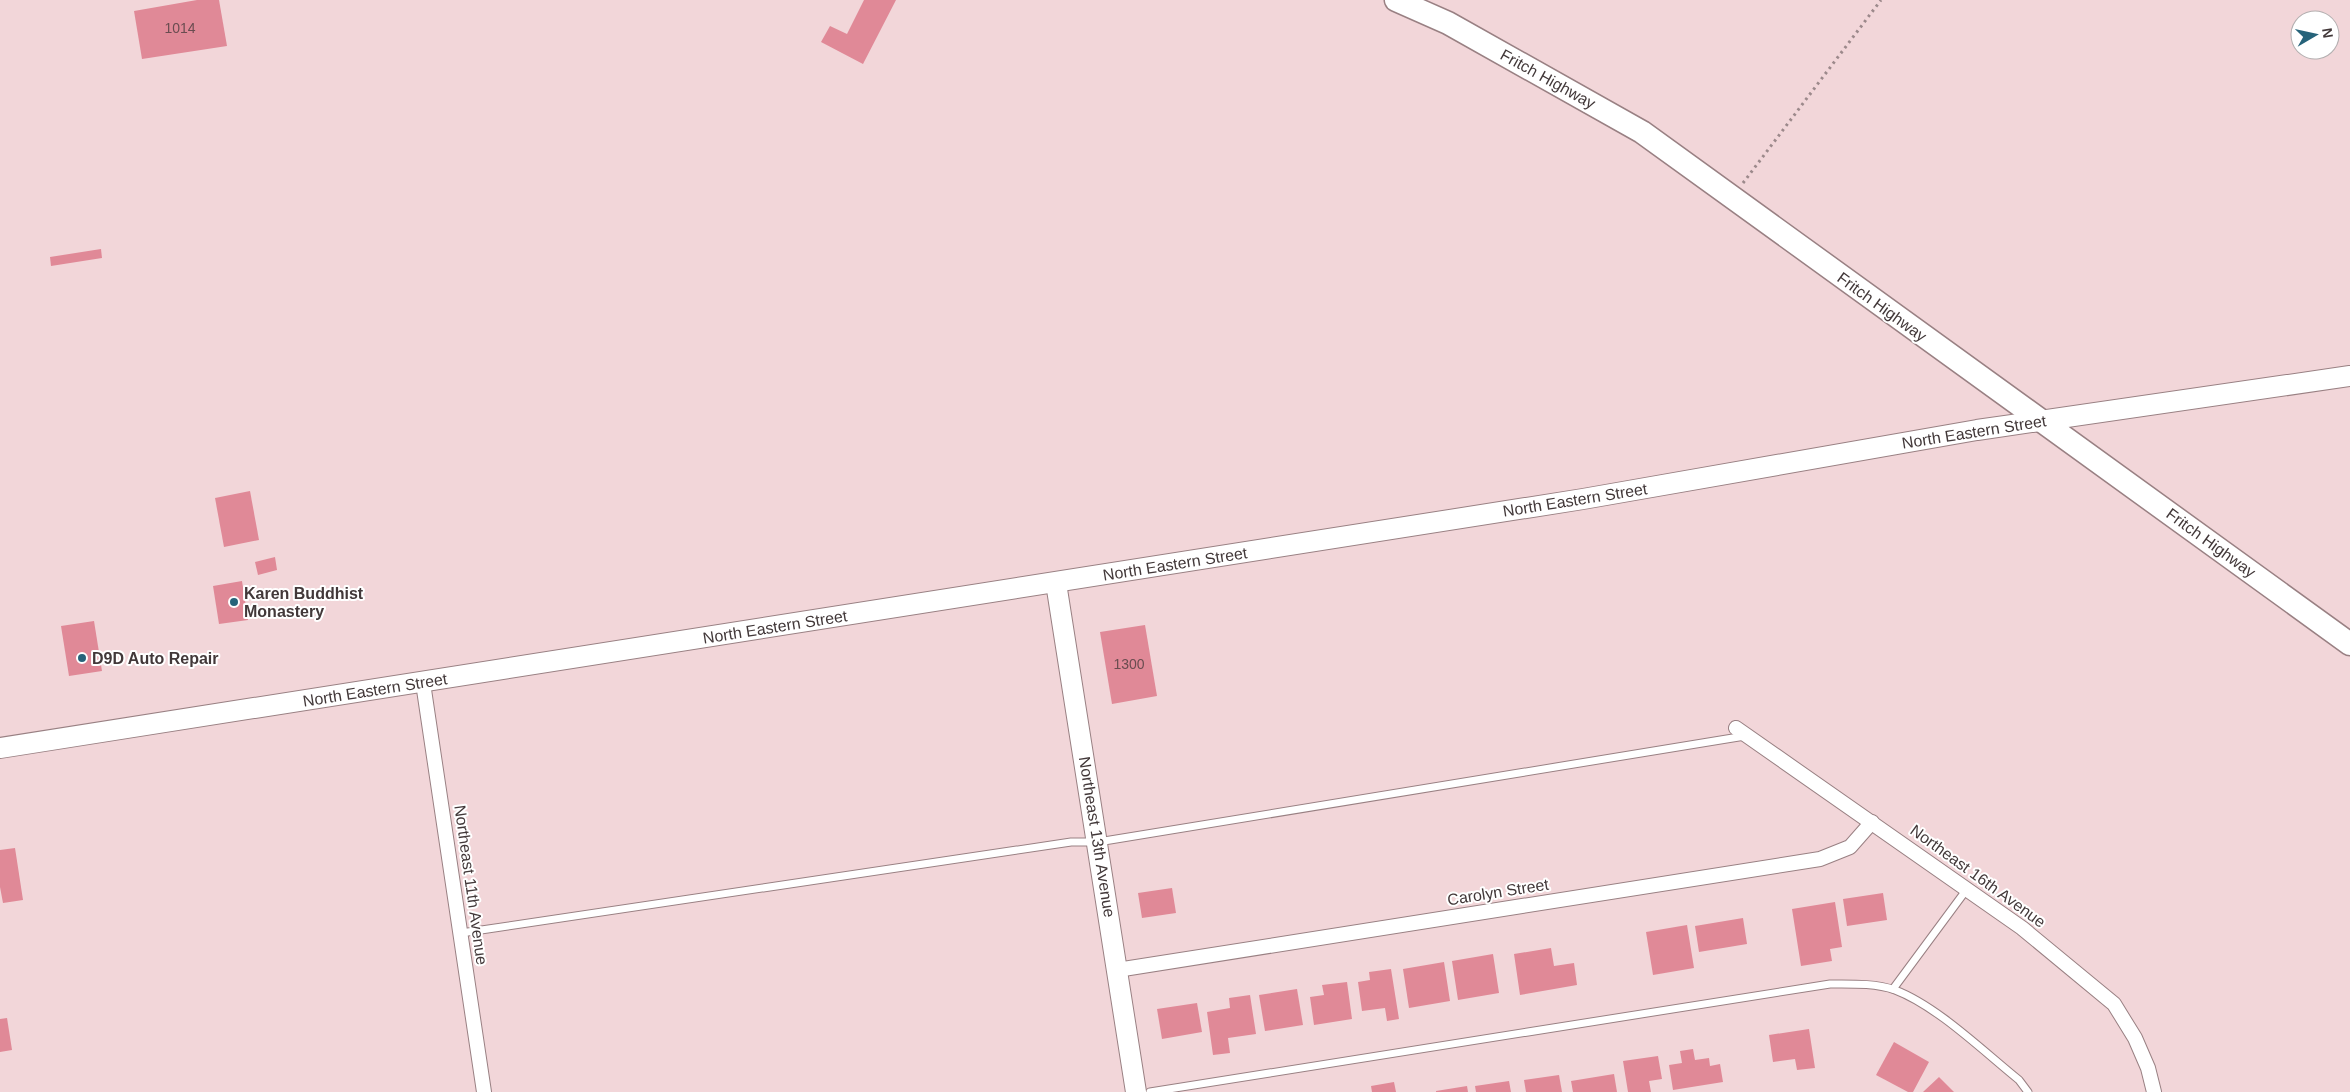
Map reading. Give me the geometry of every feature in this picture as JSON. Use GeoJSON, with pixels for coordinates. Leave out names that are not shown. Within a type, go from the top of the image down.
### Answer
{"type":"FeatureCollection","features":[{"type":"Feature","properties":{"kind":"main road","name":"Fritch Highway"},"geometry":{"type":"LineString","coordinates":[[1396,0],[1448,23],[1642,132],[2350,644]]}},
{"type":"Feature","properties":{"kind":"main road","name":"North Eastern Street"},"geometry":{"type":"LineString","coordinates":[[0,748],[1573,501],[2042,421],[2350,376]]}},
{"type":"Feature","properties":{"kind":"main road","name":"Northeast 13th Avenue"},"geometry":{"type":"LineString","coordinates":[[1056,583],[1136,1092]]}},
{"type":"Feature","properties":{"kind":"street","name":"Northeast 11th Avenue"},"geometry":{"type":"LineString","coordinates":[[423,683],[484,1092]]}},
{"type":"Feature","properties":{"kind":"street","name":"Northeast 16th Avenue"},"geometry":{"type":"LineString","coordinates":[[1742,732],[2022,928],[2114,1004],[2135,1038],[2148,1068],[2154,1092]]}},
{"type":"Feature","properties":{"kind":"street","name":"Carolyn Street"},"geometry":{"type":"LineString","coordinates":[[1117,970],[1820,859],[1850,847],[1872,822]]}},
{"type":"Feature","properties":{"kind":"lane"},"geometry":{"type":"LineString","coordinates":[[460,933],[1071,842],[1098,842],[1742,732]]}},
{"type":"Feature","properties":{"kind":"lane"},"geometry":{"type":"LineString","coordinates":[[1893,989],[1968,889]]}},
{"type":"Feature","properties":{"kind":"lane"},"geometry":{"type":"LineString","coordinates":[[1150,1092],[1830,984],[1857,983],[1893,989],[1924,1005],[2019,1080],[2028,1092]]}},
{"type":"Feature","properties":{"kind":"path"},"geometry":{"type":"LineString","coordinates":[[1732,198],[1881,0]]}},
{"type":"Feature","properties":{"kind":"building"},"geometry":{"type":"Polygon","coordinates":[[[197,0],[219,0],[227,46],[142,59],[134,11],[197,0]]]}},
{"type":"Feature","properties":{"kind":"building"},"geometry":{"type":"Polygon","coordinates":[[[864,0],[896,0],[863,64],[821,42],[830,26],[847,34],[864,0]]]}},
{"type":"Feature","properties":{"kind":"building"},"geometry":{"type":"Polygon","coordinates":[[[101,249],[102,258],[51,266],[50,257],[101,249]]]}},
{"type":"Feature","properties":{"kind":"building"},"geometry":{"type":"Polygon","coordinates":[[[250,491],[259,540],[224,547],[215,498],[250,491]]]}},
{"type":"Feature","properties":{"kind":"building"},"geometry":{"type":"Polygon","coordinates":[[[275,557],[277,570],[258,575],[255,562],[275,557]]]}},
{"type":"Feature","properties":{"kind":"building"},"geometry":{"type":"Polygon","coordinates":[[[242,581],[248,620],[219,624],[213,586],[242,581]]]}},
{"type":"Feature","properties":{"kind":"building"},"geometry":{"type":"Polygon","coordinates":[[[94,621],[102,671],[69,676],[61,626],[94,621]]]}},
{"type":"Feature","properties":{"kind":"building"},"geometry":{"type":"Polygon","coordinates":[[[1145,625],[1157,696],[1112,704],[1100,632],[1145,625]]]}},
{"type":"Feature","properties":{"kind":"building"},"geometry":{"type":"Polygon","coordinates":[[[15,848],[23,900],[3,903],[0,887],[0,850],[15,848]]]}},
{"type":"Feature","properties":{"kind":"building"},"geometry":{"type":"Polygon","coordinates":[[[1172,888],[1176,913],[1142,918],[1138,893],[1172,888]]]}},
{"type":"Feature","properties":{"kind":"building"},"geometry":{"type":"Polygon","coordinates":[[[1883,893],[1887,920],[1847,926],[1843,899],[1883,893]]]}},
{"type":"Feature","properties":{"kind":"building"},"geometry":{"type":"Polygon","coordinates":[[[1835,902],[1842,947],[1830,949],[1832,961],[1801,966],[1792,909],[1835,902]]]}},
{"type":"Feature","properties":{"kind":"building"},"geometry":{"type":"Polygon","coordinates":[[[1743,918],[1747,944],[1699,952],[1695,926],[1743,918]]]}},
{"type":"Feature","properties":{"kind":"building"},"geometry":{"type":"Polygon","coordinates":[[[1687,925],[1694,968],[1653,975],[1646,932],[1687,925]]]}},
{"type":"Feature","properties":{"kind":"building"},"geometry":{"type":"Polygon","coordinates":[[[1551,948],[1554,966],[1574,963],[1577,985],[1520,995],[1514,954],[1551,948]]]}},
{"type":"Feature","properties":{"kind":"building"},"geometry":{"type":"Polygon","coordinates":[[[1493,954],[1499,993],[1458,1000],[1452,961],[1493,954]]]}},
{"type":"Feature","properties":{"kind":"building"},"geometry":{"type":"Polygon","coordinates":[[[1444,962],[1450,1001],[1409,1008],[1403,969],[1444,962]]]}},
{"type":"Feature","properties":{"kind":"building"},"geometry":{"type":"Polygon","coordinates":[[[1391,969],[1399,1019],[1387,1021],[1385,1008],[1362,1011],[1358,982],[1370,980],[1369,972],[1391,969]]]}},
{"type":"Feature","properties":{"kind":"building"},"geometry":{"type":"Polygon","coordinates":[[[1347,982],[1352,1019],[1314,1025],[1310,997],[1324,995],[1322,985],[1347,982]]]}},
{"type":"Feature","properties":{"kind":"building"},"geometry":{"type":"Polygon","coordinates":[[[1297,989],[1303,1025],[1265,1031],[1259,995],[1297,989]]]}},
{"type":"Feature","properties":{"kind":"building"},"geometry":{"type":"Polygon","coordinates":[[[1250,995],[1256,1034],[1228,1038],[1230,1053],[1213,1055],[1207,1012],[1230,1008],[1229,998],[1250,995]]]}},
{"type":"Feature","properties":{"kind":"building"},"geometry":{"type":"Polygon","coordinates":[[[1197,1003],[1202,1032],[1162,1039],[1157,1009],[1197,1003]]]}},
{"type":"Feature","properties":{"kind":"building"},"geometry":{"type":"Polygon","coordinates":[[[7,1018],[12,1050],[0,1052],[0,1019],[7,1018]]]}},
{"type":"Feature","properties":{"kind":"building"},"geometry":{"type":"Polygon","coordinates":[[[1809,1029],[1815,1068],[1797,1070],[1795,1059],[1773,1062],[1769,1035],[1809,1029]]]}},
{"type":"Feature","properties":{"kind":"building"},"geometry":{"type":"Polygon","coordinates":[[[1894,1042],[1929,1062],[1913,1092],[1908,1092],[1876,1075],[1894,1042]]]}},
{"type":"Feature","properties":{"kind":"building"},"geometry":{"type":"Polygon","coordinates":[[[1693,1049],[1695,1060],[1709,1058],[1710,1066],[1720,1064],[1723,1082],[1673,1090],[1669,1065],[1682,1063],[1680,1051],[1693,1049]]]}},
{"type":"Feature","properties":{"kind":"building"},"geometry":{"type":"Polygon","coordinates":[[[1658,1056],[1662,1079],[1649,1081],[1651,1092],[1628,1092],[1623,1061],[1658,1056]]]}},
{"type":"Feature","properties":{"kind":"building"},"geometry":{"type":"Polygon","coordinates":[[[1614,1074],[1617,1092],[1573,1092],[1571,1081],[1614,1074]]]}},
{"type":"Feature","properties":{"kind":"building"},"geometry":{"type":"Polygon","coordinates":[[[1559,1075],[1562,1092],[1526,1092],[1524,1080],[1559,1075]]]}},
{"type":"Feature","properties":{"kind":"building"},"geometry":{"type":"Polygon","coordinates":[[[1939,1077],[1954,1092],[1923,1092],[1939,1077]]]}},
{"type":"Feature","properties":{"kind":"building"},"geometry":{"type":"Polygon","coordinates":[[[1509,1081],[1511,1092],[1476,1092],[1475,1086],[1509,1081]]]}},
{"type":"Feature","properties":{"kind":"building"},"geometry":{"type":"Polygon","coordinates":[[[1394,1082],[1396,1092],[1372,1092],[1371,1086],[1394,1082]]]}},
{"type":"Feature","properties":{"kind":"building"},"geometry":{"type":"Polygon","coordinates":[[[1467,1086],[1468,1092],[1436,1092],[1436,1091],[1467,1086]]]}},
{"type":"Feature","properties":{"kind":"place","name":"Karen Buddhist Monastery"},"geometry":{"type":"Point","coordinates":[234,602]}},
{"type":"Feature","properties":{"kind":"place","name":"D9D Auto Repair"},"geometry":{"type":"Point","coordinates":[82,658]}}]}
